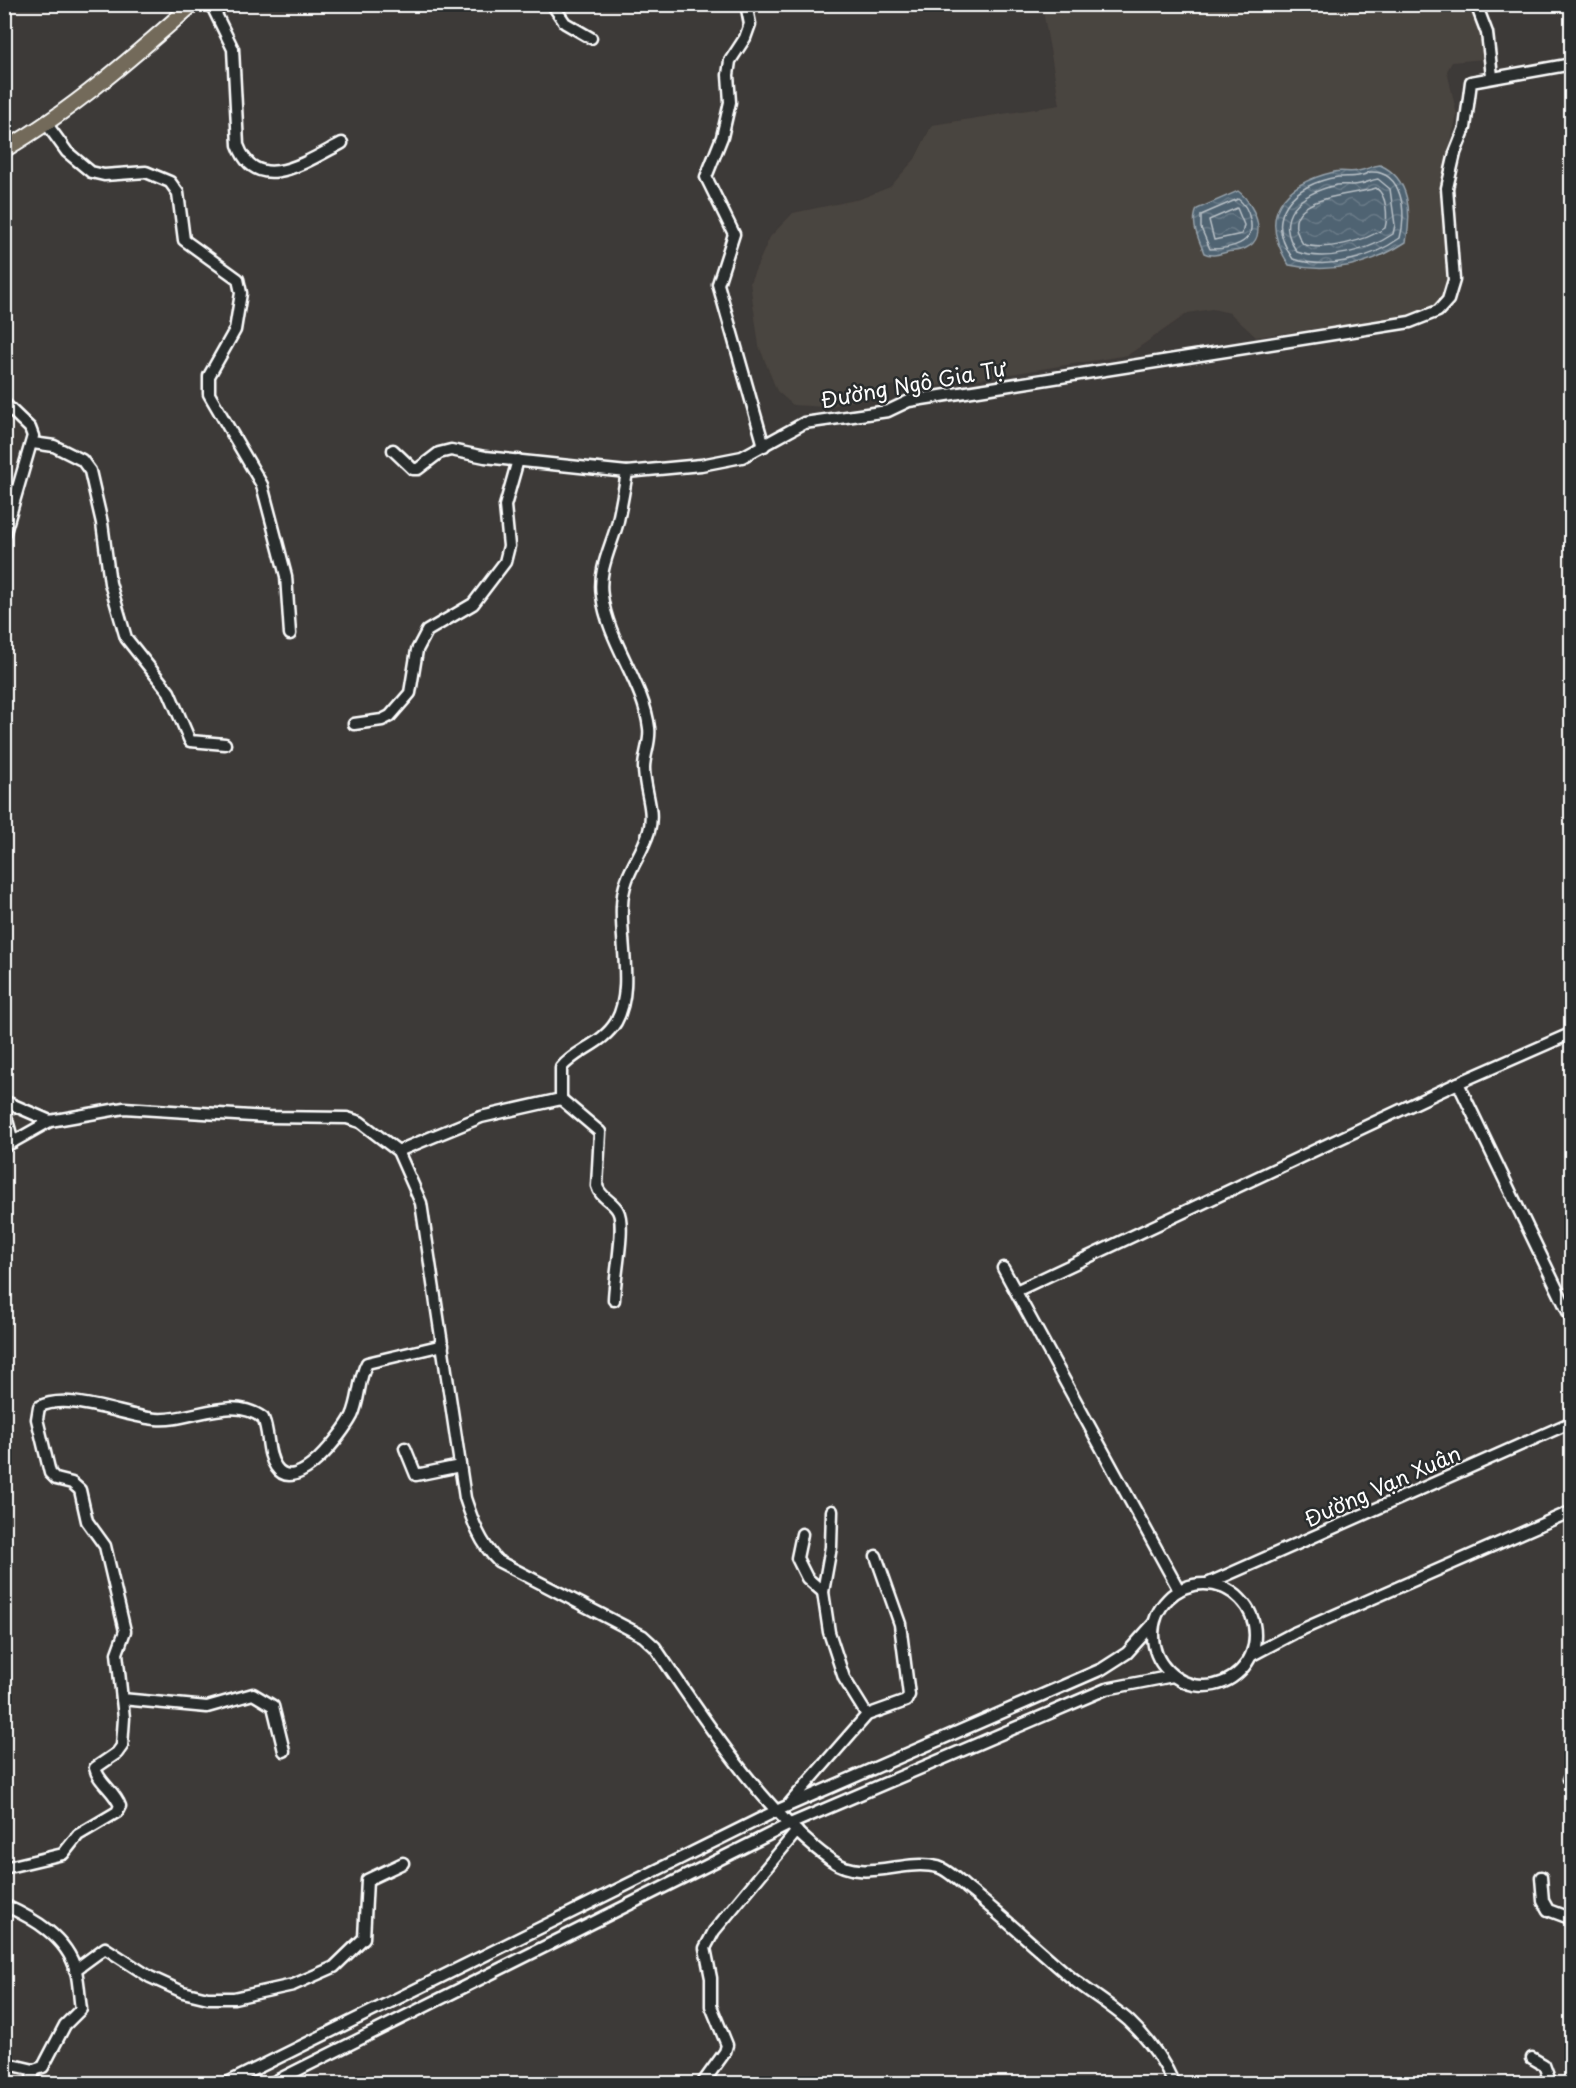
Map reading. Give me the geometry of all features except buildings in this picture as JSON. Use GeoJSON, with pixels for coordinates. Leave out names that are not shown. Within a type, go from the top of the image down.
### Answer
{"type":"FeatureCollection","features":[{"type":"Feature","properties":{"kind":"main road"},"geometry":{"type":"LineString","coordinates":[[4,150],[46,123],[140,51],[193,4]]}},
{"type":"Feature","properties":{"kind":"street"},"geometry":{"type":"LineString","coordinates":[[211,4],[233,49],[238,145],[243,158],[252,168],[267,172],[280,171],[342,144]]}},
{"type":"Feature","properties":{"kind":"street"},"geometry":{"type":"LineString","coordinates":[[552,4],[565,23],[591,38]]}},
{"type":"Feature","properties":{"kind":"street"},"geometry":{"type":"LineString","coordinates":[[746,4],[750,24],[745,38],[730,61],[730,102],[722,137],[709,163],[706,177],[734,234],[718,284],[764,446]]}},
{"type":"Feature","properties":{"kind":"street"},"geometry":{"type":"LineString","coordinates":[[1476,4],[1487,33],[1492,76]]}},
{"type":"Feature","properties":{"kind":"street","name":"Đường Ngô Gia Tự"},"geometry":{"type":"LineString","coordinates":[[393,450],[413,469],[418,470],[444,450],[627,472],[742,457],[804,423],[888,411],[909,401],[1410,322],[1438,311],[1448,300],[1454,280],[1447,188],[1455,153],[1465,128],[1471,82],[1492,76],[1572,64]]}},
{"type":"Feature","properties":{"kind":"street"},"geometry":{"type":"LineString","coordinates":[[46,123],[67,152],[91,172],[104,175],[147,172],[170,182],[178,193],[184,240],[238,279],[241,293],[234,330],[209,376],[209,393],[262,485],[286,576],[290,634]]}},
{"type":"Feature","properties":{"kind":"street"},"geometry":{"type":"LineString","coordinates":[[4,403],[30,428],[33,443],[4,536]]}},
{"type":"Feature","properties":{"kind":"street"},"geometry":{"type":"LineString","coordinates":[[33,443],[54,446],[82,460],[90,471],[100,513],[110,583],[128,642],[169,692],[190,741],[225,744]]}},
{"type":"Feature","properties":{"kind":"street"},"geometry":{"type":"LineString","coordinates":[[354,724],[382,720],[390,716],[410,693],[417,650],[427,631],[473,604],[505,562],[509,546],[505,506],[518,460]]}},
{"type":"Feature","properties":{"kind":"street"},"geometry":{"type":"LineString","coordinates":[[614,1300],[615,1273],[620,1245],[620,1220],[617,1210],[600,1194],[597,1186],[600,1132],[561,1098],[561,1068],[614,1025],[623,1004],[626,968],[620,933],[624,884],[647,837],[651,818],[644,773],[649,728],[635,685],[613,636],[602,597],[603,570],[617,524],[627,472]]}},
{"type":"Feature","properties":{"kind":"street"},"geometry":{"type":"LineString","coordinates":[[1016,1291],[1458,1083],[1572,1033]]}},
{"type":"Feature","properties":{"kind":"street"},"geometry":{"type":"LineString","coordinates":[[1458,1083],[1572,1320]]}},
{"type":"Feature","properties":{"kind":"street"},"geometry":{"type":"LineString","coordinates":[[398,1151],[481,1117],[561,1098]]}},
{"type":"Feature","properties":{"kind":"street"},"geometry":{"type":"LineString","coordinates":[[4,1101],[50,1121]]}},
{"type":"Feature","properties":{"kind":"street"},"geometry":{"type":"LineString","coordinates":[[4,1109],[9,1145],[50,1121],[124,1108],[268,1117],[346,1118],[360,1122],[398,1151],[421,1203],[465,1498],[476,1531],[491,1554],[498,1561],[643,1636],[655,1647],[759,1791],[793,1828],[832,1861],[848,1869],[865,1872],[919,1866],[940,1867],[1077,1982],[1129,2022],[1160,2058],[1174,2084]]}},
{"type":"Feature","properties":{"kind":"street"},"geometry":{"type":"LineString","coordinates":[[1003,1268],[1179,1590]]}},
{"type":"Feature","properties":{"kind":"street"},"geometry":{"type":"LineString","coordinates":[[4,1868],[63,1854],[78,1835],[120,1809],[115,1793],[97,1775],[95,1768],[121,1750],[124,1718],[117,1653],[125,1630],[105,1546],[87,1521],[77,1486],[56,1479],[50,1473],[37,1419],[39,1407],[52,1403],[103,1406],[159,1420],[216,1409],[249,1411],[264,1418],[271,1458],[276,1468],[282,1474],[292,1476],[312,1465],[343,1430],[356,1405],[367,1363],[443,1345]]}},
{"type":"Feature","properties":{"kind":"street","name":"Đường Vạn Xuân"},"geometry":{"type":"LineString","coordinates":[[1209,1583],[1572,1422]]}},
{"type":"Feature","properties":{"kind":"street"},"geometry":{"type":"LineString","coordinates":[[405,1448],[416,1475],[460,1466]]}},
{"type":"Feature","properties":{"kind":"street"},"geometry":{"type":"LineString","coordinates":[[832,1511],[831,1547],[823,1592],[831,1644],[840,1669],[867,1716]]}},
{"type":"Feature","properties":{"kind":"street"},"geometry":{"type":"LineString","coordinates":[[1252,1655],[1294,1633],[1572,1511]]}},
{"type":"Feature","properties":{"kind":"street"},"geometry":{"type":"LineString","coordinates":[[802,1533],[797,1558],[807,1578],[823,1592]]}},
{"type":"Feature","properties":{"kind":"street"},"geometry":{"type":"LineString","coordinates":[[788,1805],[867,1716],[906,1701],[909,1695],[900,1624],[876,1556]]}},
{"type":"Feature","properties":{"kind":"street"},"geometry":{"type":"LineString","coordinates":[[225,2084],[788,1805],[1102,1669],[1127,1653],[1154,1623],[1163,1604],[1179,1590],[1193,1584],[1209,1583],[1224,1587],[1238,1596],[1249,1608],[1255,1631],[1252,1655],[1244,1668],[1232,1678],[1217,1684],[1194,1685],[1173,1676],[1160,1661],[1153,1642],[1154,1623]]}},
{"type":"Feature","properties":{"kind":"street"},"geometry":{"type":"LineString","coordinates":[[270,2084],[793,1828],[1106,1689],[1173,1676]]}},
{"type":"Feature","properties":{"kind":"street"},"geometry":{"type":"LineString","coordinates":[[122,1700],[207,1707],[253,1694],[273,1706],[284,1751]]}},
{"type":"Feature","properties":{"kind":"street"},"geometry":{"type":"LineString","coordinates":[[702,2084],[725,2052],[727,2044],[711,2006],[711,1978],[705,1948],[714,1931],[793,1828]]}},
{"type":"Feature","properties":{"kind":"street"},"geometry":{"type":"LineString","coordinates":[[75,1970],[105,1948],[150,1977],[183,1992],[208,1998],[234,1998],[293,1985],[334,1967],[364,1938],[367,1880],[403,1863]]}},
{"type":"Feature","properties":{"kind":"street"},"geometry":{"type":"LineString","coordinates":[[1541,1877],[1543,1900],[1548,1910],[1572,1919]]}},
{"type":"Feature","properties":{"kind":"street"},"geometry":{"type":"LineString","coordinates":[[4,1905],[35,1920],[52,1933],[75,1970],[80,2012],[67,2021],[43,2067],[34,2070],[4,2063]]}},
{"type":"Feature","properties":{"kind":"street"},"geometry":{"type":"LineString","coordinates":[[1533,2058],[1544,2065],[1551,2084]]}},
{"type":"Feature","properties":{"kind":"street"},"geometry":{"type":"LineString","coordinates":[[31,2084],[34,2070]]}},
{"type":"Feature","properties":{"kind":"shaded area"},"geometry":{"type":"Polygon","coordinates":[[[1042,5],[1469,5],[1479,30],[1484,59],[1452,62],[1447,71],[1457,115],[1443,177],[1449,280],[1443,298],[1435,308],[1418,315],[1256,337],[1230,313],[1212,309],[1188,313],[1128,355],[936,386],[906,384],[882,387],[864,399],[827,407],[793,405],[777,391],[759,346],[750,282],[770,237],[793,213],[860,199],[890,187],[915,159],[932,125],[1060,105],[1042,5]]]}},
{"type":"Feature","properties":{"kind":"water"},"geometry":{"type":"Polygon","coordinates":[[[1380,165],[1398,178],[1403,187],[1409,220],[1406,242],[1379,257],[1350,266],[1304,268],[1289,265],[1275,231],[1275,217],[1280,204],[1288,194],[1316,177],[1340,171],[1355,172],[1380,165]]]}},
{"type":"Feature","properties":{"kind":"water"},"geometry":{"type":"Polygon","coordinates":[[[1238,191],[1249,203],[1257,220],[1257,236],[1253,243],[1242,250],[1216,255],[1204,253],[1194,220],[1197,209],[1238,191]]]}}]}
